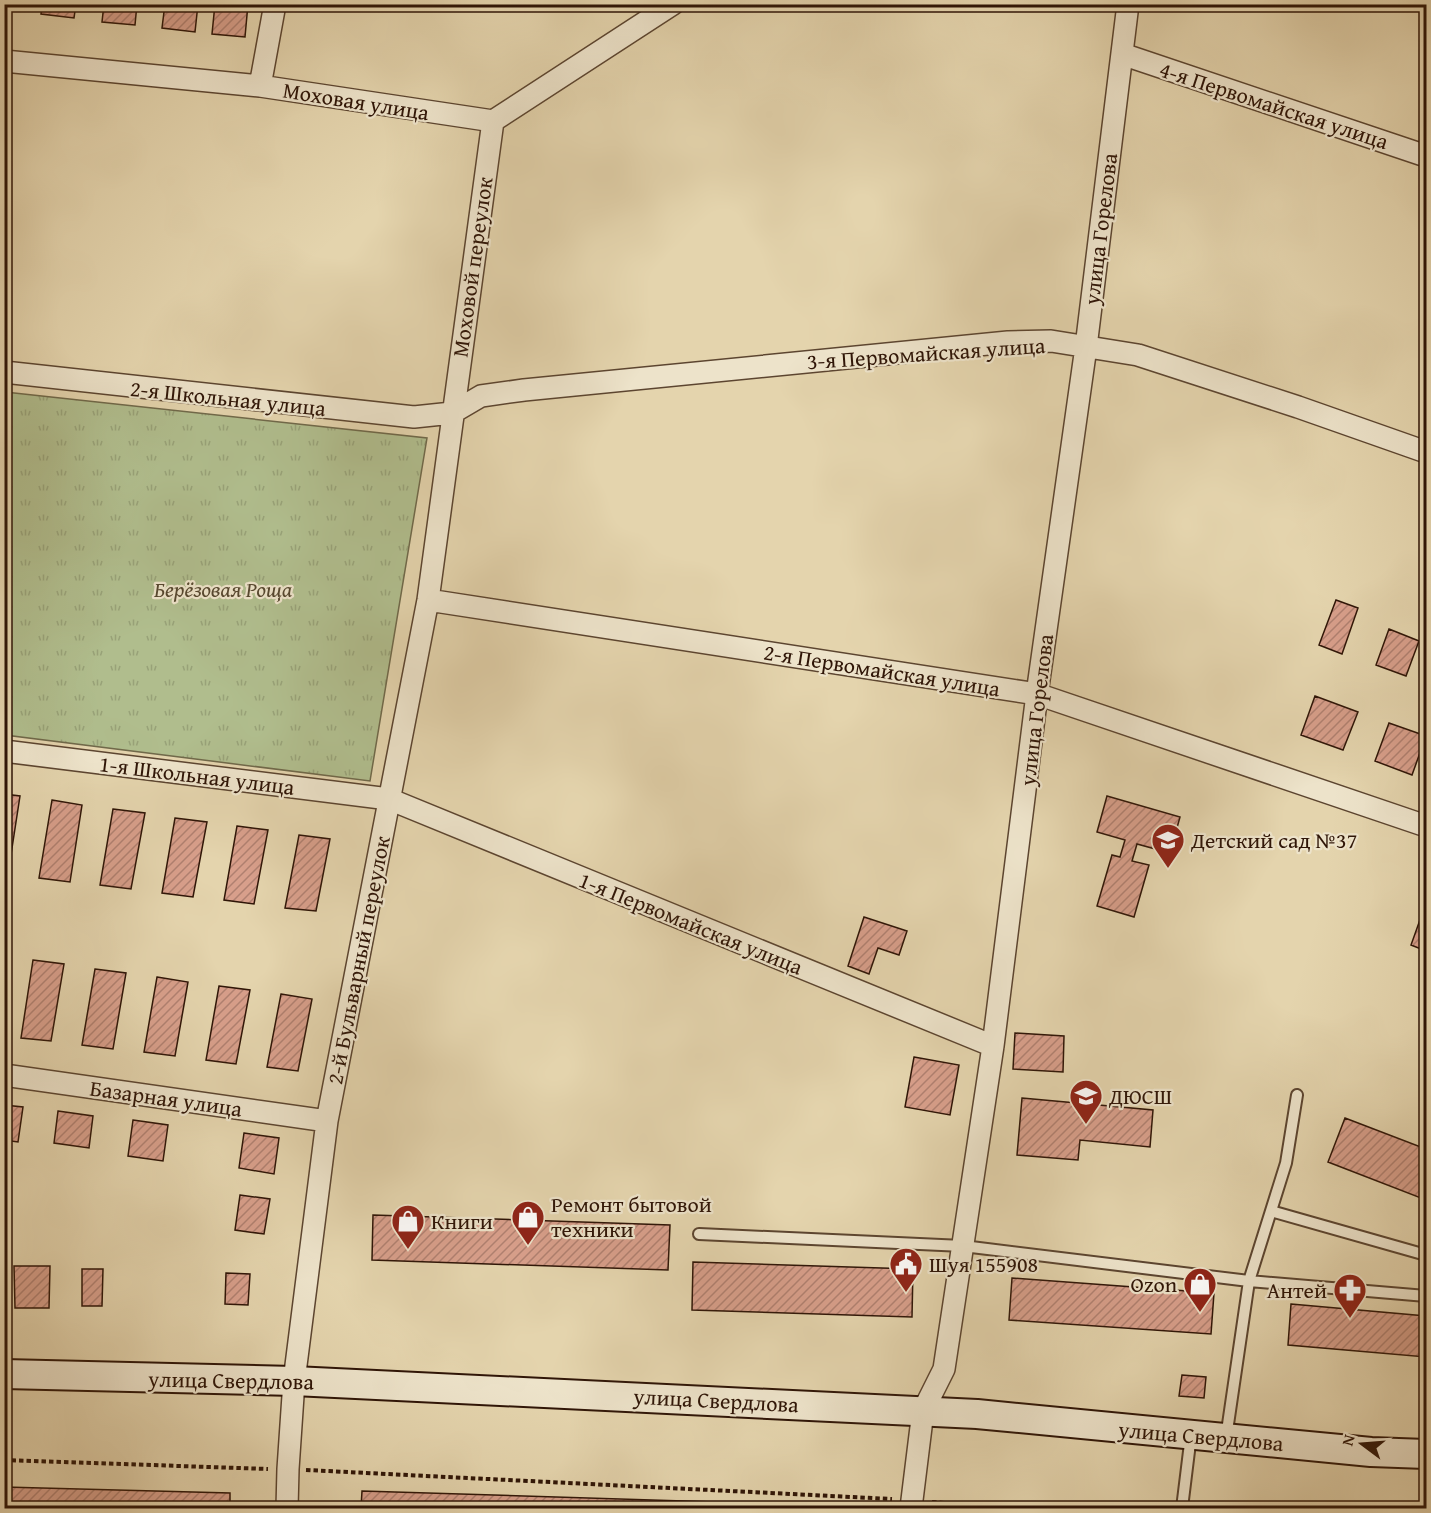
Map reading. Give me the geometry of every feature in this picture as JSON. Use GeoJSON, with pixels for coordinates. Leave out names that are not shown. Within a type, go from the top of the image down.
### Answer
{"type":"FeatureCollection","features":[{"type":"Feature","properties":{"kind":"main road","name":"улица Свердлова"},"geometry":{"type":"LineString","coordinates":[[4,1374],[294,1381],[977,1414],[1371,1452],[1426,1454]]}},
{"type":"Feature","properties":{"kind":"street"},"geometry":{"type":"LineString","coordinates":[[260,86],[275,4]]}},
{"type":"Feature","properties":{"kind":"street"},"geometry":{"type":"LineString","coordinates":[[493,122],[673,4]]}},
{"type":"Feature","properties":{"kind":"street","name":"улица Горелова"},"geometry":{"type":"LineString","coordinates":[[923,1411],[944,1369],[993,1046],[1037,694],[1086,347],[1128,4]]}},
{"type":"Feature","properties":{"kind":"street","name":"4-я Первомайская улица"},"geometry":{"type":"LineString","coordinates":[[1122,54],[1426,156]]}},
{"type":"Feature","properties":{"kind":"street","name":"Моховая улица"},"geometry":{"type":"LineString","coordinates":[[4,61],[260,86],[493,122]]}},
{"type":"Feature","properties":{"kind":"street","name":"Моховой переулок"},"geometry":{"type":"LineString","coordinates":[[452,413],[493,122]]}},
{"type":"Feature","properties":{"kind":"street","name":"3-я Первомайская улица"},"geometry":{"type":"LineString","coordinates":[[452,413],[482,396],[524,390],[1008,342],[1051,342],[1138,355],[1426,452]]}},
{"type":"Feature","properties":{"kind":"street","name":"2-я Школьная улица"},"geometry":{"type":"LineString","coordinates":[[4,372],[385,415],[414,417],[452,413]]}},
{"type":"Feature","properties":{"kind":"street","name":"2-й Бульварный переулок"},"geometry":{"type":"LineString","coordinates":[[287,1509],[294,1381],[327,1121],[428,600],[452,413]]}},
{"type":"Feature","properties":{"kind":"street","name":"2-я Первомайская улица"},"geometry":{"type":"LineString","coordinates":[[428,600],[1037,694],[1426,826]]}},
{"type":"Feature","properties":{"kind":"street","name":"1-я Школьная улица"},"geometry":{"type":"LineString","coordinates":[[4,751],[389,799]]}},
{"type":"Feature","properties":{"kind":"street","name":"1-я Первомайская улица"},"geometry":{"type":"LineString","coordinates":[[389,799],[993,1046]]}},
{"type":"Feature","properties":{"kind":"street","name":"Базарная улица"},"geometry":{"type":"LineString","coordinates":[[4,1075],[327,1121]]}},
{"type":"Feature","properties":{"kind":"street"},"geometry":{"type":"LineString","coordinates":[[912,1504],[923,1411]]}},
{"type":"Feature","properties":{"kind":"lane"},"geometry":{"type":"LineString","coordinates":[[1226,1438],[1249,1281],[1286,1163],[1296,1095]]}},
{"type":"Feature","properties":{"kind":"lane"},"geometry":{"type":"LineString","coordinates":[[1271,1211],[1426,1255]]}},
{"type":"Feature","properties":{"kind":"lane"},"geometry":{"type":"LineString","coordinates":[[699,1234],[963,1246],[1249,1281],[1426,1296]]}},
{"type":"Feature","properties":{"kind":"lane"},"geometry":{"type":"LineString","coordinates":[[1182,1509],[1191,1435]]}},
{"type":"Feature","properties":{"kind":"path"},"geometry":{"type":"LineString","coordinates":[[4,1460],[288,1469],[1006,1509]]}},
{"type":"Feature","properties":{"kind":"green space","name":"Берёзовая Роща"},"geometry":{"type":"Polygon","coordinates":[[[5,392],[427,438],[370,781],[5,735],[5,392]]]}},
{"type":"Feature","properties":{"kind":"building"},"geometry":{"type":"Polygon","coordinates":[[[4,4],[19,4],[18,11],[4,9],[4,4]]]}},
{"type":"Feature","properties":{"kind":"building"},"geometry":{"type":"Polygon","coordinates":[[[42,4],[76,4],[74,18],[41,14],[42,4]]]}},
{"type":"Feature","properties":{"kind":"building"},"geometry":{"type":"Polygon","coordinates":[[[104,4],[137,4],[135,25],[102,22],[104,4]]]}},
{"type":"Feature","properties":{"kind":"building"},"geometry":{"type":"Polygon","coordinates":[[[165,4],[198,4],[195,32],[162,28],[165,4]]]}},
{"type":"Feature","properties":{"kind":"building"},"geometry":{"type":"Polygon","coordinates":[[[215,4],[248,4],[245,37],[212,34],[215,4]]]}},
{"type":"Feature","properties":{"kind":"building"},"geometry":{"type":"Polygon","coordinates":[[[1336,600],[1358,608],[1342,654],[1319,645],[1336,600]]]}},
{"type":"Feature","properties":{"kind":"building"},"geometry":{"type":"Polygon","coordinates":[[[1389,629],[1419,641],[1406,676],[1376,665],[1389,629]]]}},
{"type":"Feature","properties":{"kind":"building"},"geometry":{"type":"Polygon","coordinates":[[[1315,696],[1358,712],[1343,750],[1301,735],[1315,696]]]}},
{"type":"Feature","properties":{"kind":"building"},"geometry":{"type":"Polygon","coordinates":[[[1389,723],[1426,736],[1412,775],[1375,761],[1389,723]]]}},
{"type":"Feature","properties":{"kind":"building"},"geometry":{"type":"Polygon","coordinates":[[[4,794],[20,796],[8,874],[4,874],[4,794]]]}},
{"type":"Feature","properties":{"kind":"building"},"geometry":{"type":"Polygon","coordinates":[[[1107,796],[1180,817],[1170,853],[1137,844],[1132,861],[1149,865],[1134,917],[1097,906],[1112,855],[1120,857],[1125,840],[1097,832],[1107,796]]]}},
{"type":"Feature","properties":{"kind":"building"},"geometry":{"type":"Polygon","coordinates":[[[52,800],[82,805],[70,882],[39,878],[52,800]]]}},
{"type":"Feature","properties":{"kind":"building"},"geometry":{"type":"Polygon","coordinates":[[[113,809],[145,813],[131,889],[100,885],[113,809]]]}},
{"type":"Feature","properties":{"kind":"building"},"geometry":{"type":"Polygon","coordinates":[[[175,818],[207,822],[193,897],[162,893],[175,818]]]}},
{"type":"Feature","properties":{"kind":"building"},"geometry":{"type":"Polygon","coordinates":[[[237,826],[268,830],[254,904],[224,900],[237,826]]]}},
{"type":"Feature","properties":{"kind":"building"},"geometry":{"type":"Polygon","coordinates":[[[299,835],[330,839],[316,911],[285,908],[299,835]]]}},
{"type":"Feature","properties":{"kind":"building"},"geometry":{"type":"Polygon","coordinates":[[[1426,903],[1426,951],[1411,945],[1426,903]]]}},
{"type":"Feature","properties":{"kind":"building"},"geometry":{"type":"Polygon","coordinates":[[[864,917],[907,931],[899,955],[878,948],[869,974],[848,966],[864,917]]]}},
{"type":"Feature","properties":{"kind":"building"},"geometry":{"type":"Polygon","coordinates":[[[33,960],[64,964],[51,1041],[21,1038],[33,960]]]}},
{"type":"Feature","properties":{"kind":"building"},"geometry":{"type":"Polygon","coordinates":[[[95,969],[126,973],[113,1049],[82,1045],[95,969]]]}},
{"type":"Feature","properties":{"kind":"building"},"geometry":{"type":"Polygon","coordinates":[[[157,977],[188,982],[175,1056],[144,1052],[157,977]]]}},
{"type":"Feature","properties":{"kind":"building"},"geometry":{"type":"Polygon","coordinates":[[[219,986],[250,990],[236,1064],[206,1060],[219,986]]]}},
{"type":"Feature","properties":{"kind":"building"},"geometry":{"type":"Polygon","coordinates":[[[281,994],[312,999],[298,1071],[267,1067],[281,994]]]}},
{"type":"Feature","properties":{"kind":"building"},"geometry":{"type":"Polygon","coordinates":[[[1015,1033],[1064,1036],[1063,1072],[1013,1069],[1015,1033]]]}},
{"type":"Feature","properties":{"kind":"building"},"geometry":{"type":"Polygon","coordinates":[[[914,1057],[959,1065],[950,1115],[905,1107],[914,1057]]]}},
{"type":"Feature","properties":{"kind":"building","name":"ДЮСШ"},"geometry":{"type":"Polygon","coordinates":[[[1022,1098],[1153,1110],[1150,1147],[1080,1140],[1078,1160],[1017,1155],[1022,1098]]]}},
{"type":"Feature","properties":{"kind":"building"},"geometry":{"type":"Polygon","coordinates":[[[4,1105],[23,1107],[18,1142],[4,1140],[4,1105]]]}},
{"type":"Feature","properties":{"kind":"building"},"geometry":{"type":"Polygon","coordinates":[[[58,1111],[93,1116],[89,1148],[54,1143],[58,1111]]]}},
{"type":"Feature","properties":{"kind":"building"},"geometry":{"type":"Polygon","coordinates":[[[1345,1118],[1426,1149],[1426,1200],[1328,1162],[1345,1118]]]}},
{"type":"Feature","properties":{"kind":"building"},"geometry":{"type":"Polygon","coordinates":[[[133,1120],[168,1125],[163,1161],[128,1156],[133,1120]]]}},
{"type":"Feature","properties":{"kind":"building"},"geometry":{"type":"Polygon","coordinates":[[[244,1133],[279,1138],[274,1174],[239,1168],[244,1133]]]}},
{"type":"Feature","properties":{"kind":"building"},"geometry":{"type":"Polygon","coordinates":[[[240,1195],[270,1199],[264,1234],[235,1230],[240,1195]]]}},
{"type":"Feature","properties":{"kind":"building"},"geometry":{"type":"Polygon","coordinates":[[[373,1215],[670,1225],[668,1270],[372,1260],[373,1215]]]}},
{"type":"Feature","properties":{"kind":"building"},"geometry":{"type":"Polygon","coordinates":[[[693,1262],[913,1269],[912,1317],[692,1310],[693,1262]]]}},
{"type":"Feature","properties":{"kind":"building"},"geometry":{"type":"Polygon","coordinates":[[[14,1266],[50,1266],[49,1308],[15,1308],[14,1266]]]}},
{"type":"Feature","properties":{"kind":"building"},"geometry":{"type":"Polygon","coordinates":[[[82,1269],[103,1269],[102,1306],[82,1306],[82,1269]]]}},
{"type":"Feature","properties":{"kind":"building"},"geometry":{"type":"Polygon","coordinates":[[[226,1273],[250,1274],[248,1305],[225,1304],[226,1273]]]}},
{"type":"Feature","properties":{"kind":"building"},"geometry":{"type":"Polygon","coordinates":[[[1012,1278],[1214,1293],[1211,1334],[1009,1320],[1012,1278]]]}},
{"type":"Feature","properties":{"kind":"building"},"geometry":{"type":"Polygon","coordinates":[[[1291,1304],[1426,1316],[1426,1357],[1288,1345],[1291,1304]]]}},
{"type":"Feature","properties":{"kind":"building"},"geometry":{"type":"Polygon","coordinates":[[[1182,1375],[1206,1377],[1204,1398],[1179,1396],[1182,1375]]]}},
{"type":"Feature","properties":{"kind":"building"},"geometry":{"type":"Polygon","coordinates":[[[4,1487],[230,1493],[230,1508],[4,1508],[4,1487]]]}},
{"type":"Feature","properties":{"kind":"building"},"geometry":{"type":"Polygon","coordinates":[[[362,1491],[846,1506],[846,1508],[361,1508],[362,1491]]]}},
{"type":"Feature","properties":{"kind":"place","name":"Детский сад №37"},"geometry":{"type":"Point","coordinates":[1168,869]}},
{"type":"Feature","properties":{"kind":"place","name":"ДЮСШ"},"geometry":{"type":"Point","coordinates":[1086,1125]}},
{"type":"Feature","properties":{"kind":"place","name":"Ремонт бытовой техники"},"geometry":{"type":"Point","coordinates":[528,1246]}},
{"type":"Feature","properties":{"kind":"place","name":"Книги"},"geometry":{"type":"Point","coordinates":[408,1250]}},
{"type":"Feature","properties":{"kind":"place","name":"Шуя 155908"},"geometry":{"type":"Point","coordinates":[906,1293]}},
{"type":"Feature","properties":{"kind":"place","name":"Ozon"},"geometry":{"type":"Point","coordinates":[1200,1313]}},
{"type":"Feature","properties":{"kind":"place","name":"Антей"},"geometry":{"type":"Point","coordinates":[1350,1319]}}]}
